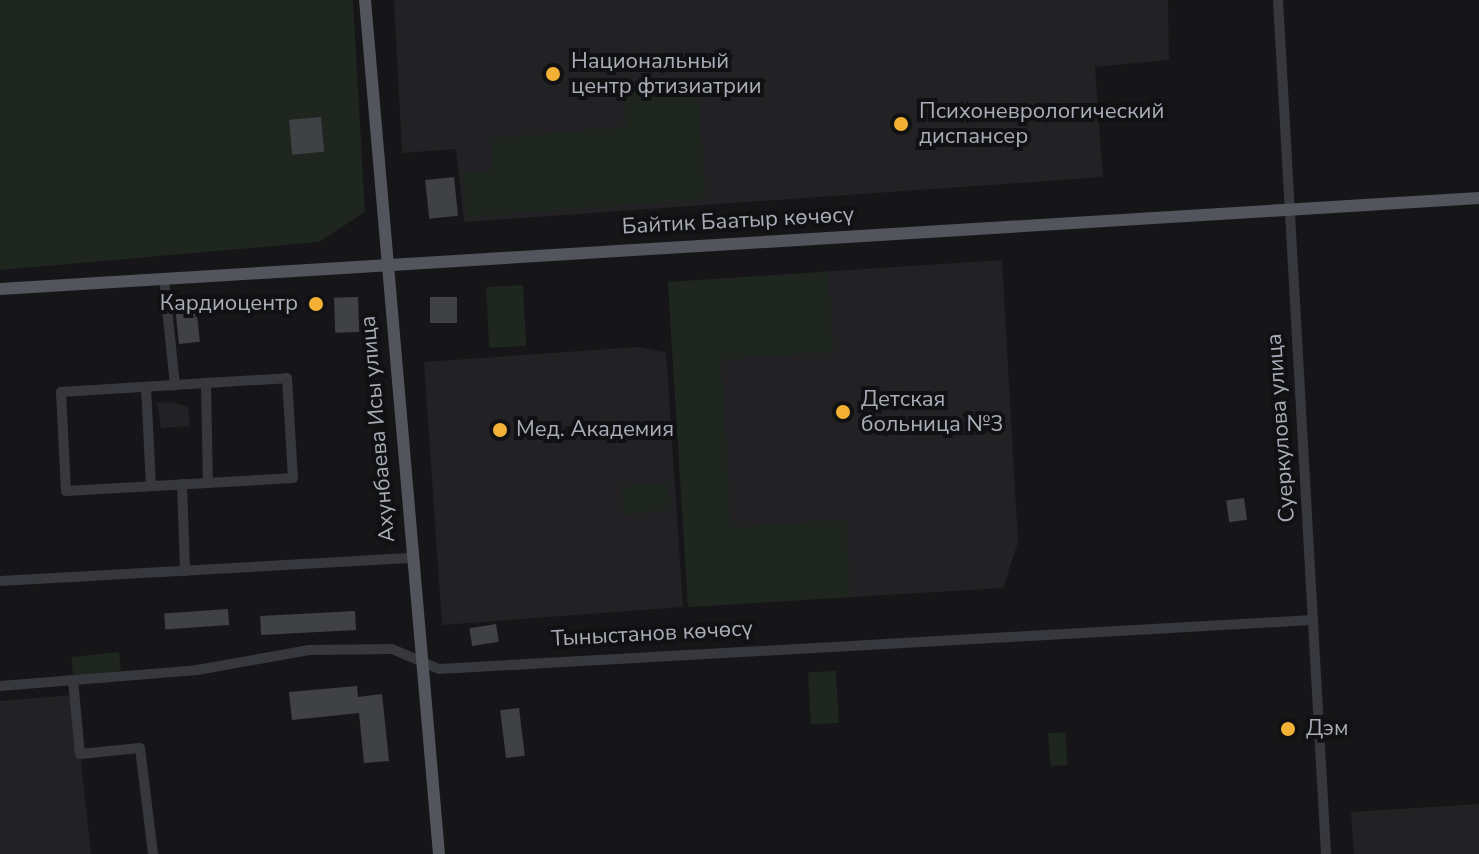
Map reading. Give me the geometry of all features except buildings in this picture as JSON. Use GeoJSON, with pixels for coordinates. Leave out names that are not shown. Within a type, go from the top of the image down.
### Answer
{"type":"FeatureCollection","features":[{"type":"Feature","properties":{"kind":"main road","name":"Ахунбаева Исы улица"},"geometry":{"type":"LineString","coordinates":[[365,0],[409,558],[439,854]]}},
{"type":"Feature","properties":{"kind":"main road","name":"Байтик Баатыр көчөсү"},"geometry":{"type":"LineString","coordinates":[[0,289],[1479,198]]}},
{"type":"Feature","properties":{"kind":"street","name":"Суеркулова улица"},"geometry":{"type":"LineString","coordinates":[[1278,0],[1287,208],[1326,854]]}},
{"type":"Feature","properties":{"kind":"street"},"geometry":{"type":"LineString","coordinates":[[164,279],[175,385]]}},
{"type":"Feature","properties":{"kind":"street"},"geometry":{"type":"LineString","coordinates":[[287,378],[293,478],[66,491],[61,392],[206,383],[287,378]]}},
{"type":"Feature","properties":{"kind":"street"},"geometry":{"type":"LineString","coordinates":[[206,383],[208,483]]}},
{"type":"Feature","properties":{"kind":"street"},"geometry":{"type":"LineString","coordinates":[[146,387],[151,486]]}},
{"type":"Feature","properties":{"kind":"street"},"geometry":{"type":"LineString","coordinates":[[182,484],[185,571]]}},
{"type":"Feature","properties":{"kind":"street"},"geometry":{"type":"LineString","coordinates":[[0,581],[409,558]]}},
{"type":"Feature","properties":{"kind":"street","name":"Тыныстанов көчөсү"},"geometry":{"type":"LineString","coordinates":[[0,686],[197,670],[309,650],[392,649],[439,669],[1313,620]]}},
{"type":"Feature","properties":{"kind":"street"},"geometry":{"type":"LineString","coordinates":[[73,680],[80,754],[140,748],[153,854]]}},
{"type":"Feature","properties":{"kind":"shaded area"},"geometry":{"type":"Polygon","coordinates":[[[0,0],[353,0],[365,212],[319,242],[0,270],[0,0]]]}},
{"type":"Feature","properties":{"kind":"shaded area"},"geometry":{"type":"Polygon","coordinates":[[[394,0],[1168,0],[1169,60],[1095,67],[1103,177],[464,222],[456,149],[402,153],[394,0]]]}},
{"type":"Feature","properties":{"kind":"shaded area"},"geometry":{"type":"Polygon","coordinates":[[[697,81],[706,199],[467,217],[463,173],[493,170],[491,138],[627,127],[624,87],[697,81]]]}},
{"type":"Feature","properties":{"kind":"shaded area","name":"Детская больница №3"},"geometry":{"type":"Polygon","coordinates":[[[1002,260],[1018,542],[1003,588],[688,607],[668,282],[1002,260]]]}},
{"type":"Feature","properties":{"kind":"shaded area"},"geometry":{"type":"Polygon","coordinates":[[[828,272],[833,352],[721,359],[731,527],[846,520],[850,597],[688,607],[668,282],[828,272]]]}},
{"type":"Feature","properties":{"kind":"shaded area"},"geometry":{"type":"Polygon","coordinates":[[[523,285],[526,346],[489,348],[486,287],[523,285]]]}},
{"type":"Feature","properties":{"kind":"shaded area"},"geometry":{"type":"Polygon","coordinates":[[[637,347],[666,352],[683,607],[442,625],[424,362],[637,347]]]}},
{"type":"Feature","properties":{"kind":"shaded area"},"geometry":{"type":"Polygon","coordinates":[[[172,402],[188,407],[190,426],[161,428],[157,403],[172,402]]]}},
{"type":"Feature","properties":{"kind":"shaded area"},"geometry":{"type":"Polygon","coordinates":[[[668,482],[671,510],[624,515],[621,487],[668,482]]]}},
{"type":"Feature","properties":{"kind":"shaded area"},"geometry":{"type":"Polygon","coordinates":[[[119,652],[121,671],[73,676],[71,657],[119,652]]]}},
{"type":"Feature","properties":{"kind":"shaded area"},"geometry":{"type":"Polygon","coordinates":[[[836,671],[839,723],[811,724],[808,672],[836,671]]]}},
{"type":"Feature","properties":{"kind":"shaded area"},"geometry":{"type":"Polygon","coordinates":[[[74,695],[91,854],[0,854],[0,701],[74,695]]]}},
{"type":"Feature","properties":{"kind":"shaded area"},"geometry":{"type":"Polygon","coordinates":[[[1065,732],[1068,765],[1051,766],[1048,733],[1065,732]]]}},
{"type":"Feature","properties":{"kind":"shaded area"},"geometry":{"type":"Polygon","coordinates":[[[1479,804],[1479,854],[1354,854],[1351,812],[1479,804]]]}},
{"type":"Feature","properties":{"kind":"place","name":"Национальный центр фтизиатрии"},"geometry":{"type":"Point","coordinates":[553,74]}},
{"type":"Feature","properties":{"kind":"place","name":"Психоневрологический диспансер"},"geometry":{"type":"Point","coordinates":[901,124]}},
{"type":"Feature","properties":{"kind":"place","name":"Кардиоцентр"},"geometry":{"type":"Point","coordinates":[316,304]}},
{"type":"Feature","properties":{"kind":"place","name":"Детская больница №3"},"geometry":{"type":"Point","coordinates":[843,412]}},
{"type":"Feature","properties":{"kind":"place","name":"Мед. Академия"},"geometry":{"type":"Point","coordinates":[500,430]}},
{"type":"Feature","properties":{"kind":"place","name":"Дэм"},"geometry":{"type":"Point","coordinates":[1288,729]}}]}
